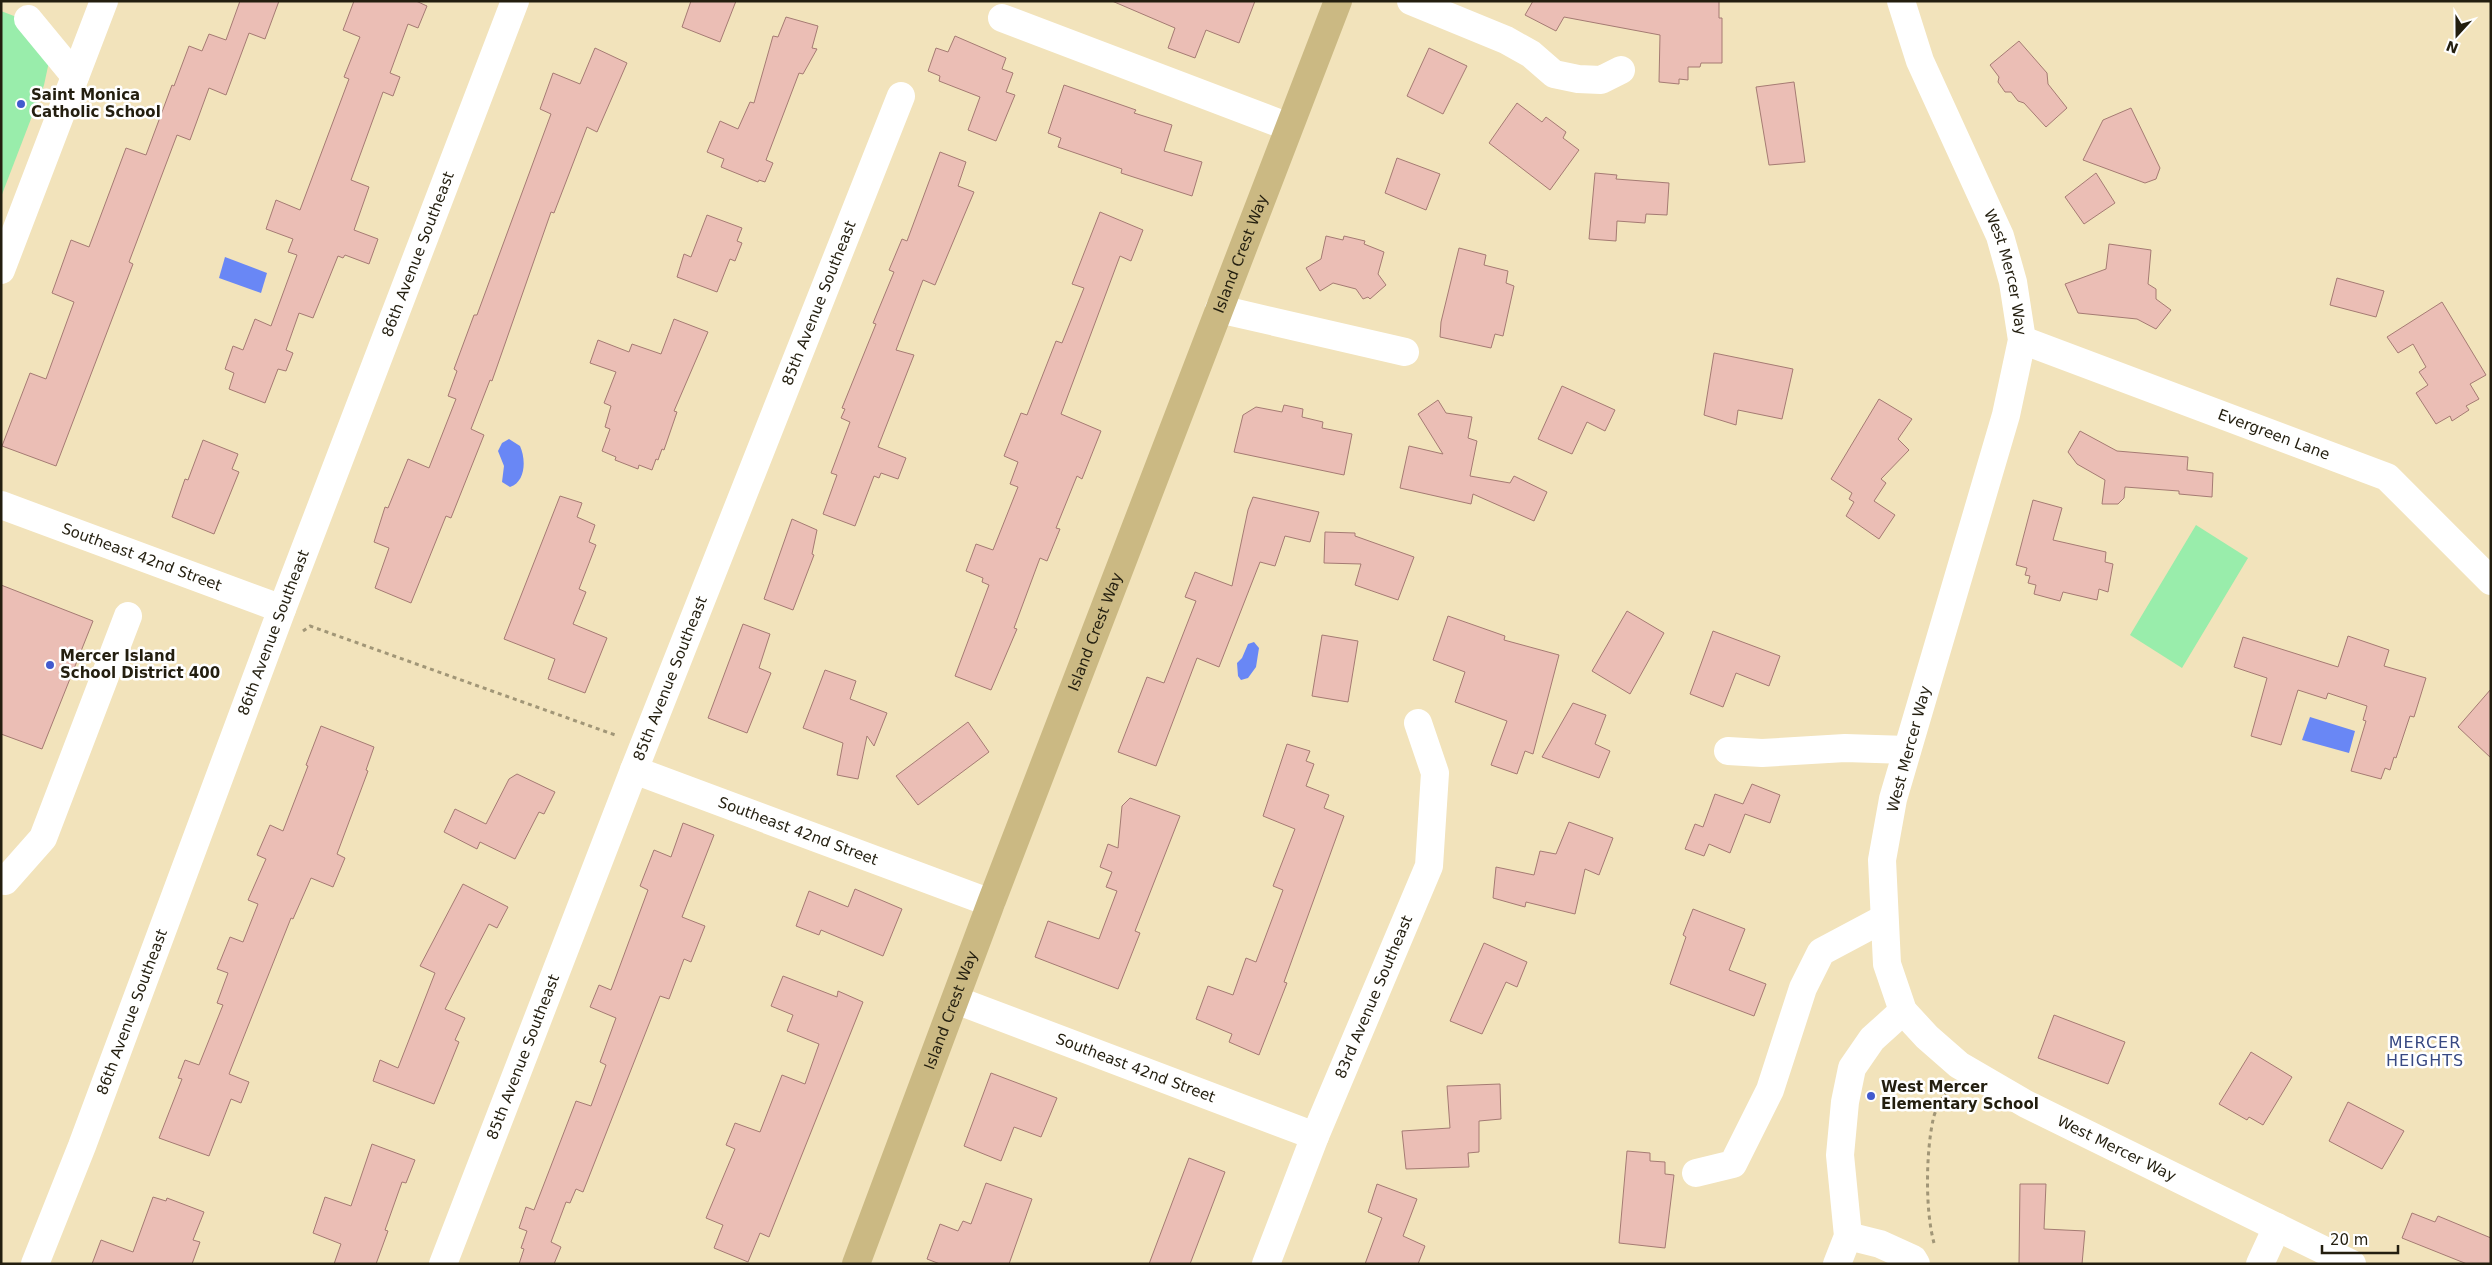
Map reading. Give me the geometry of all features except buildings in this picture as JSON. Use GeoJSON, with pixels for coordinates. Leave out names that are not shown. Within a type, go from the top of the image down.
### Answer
{"type":"FeatureCollection","features":[{"type":"Feature","properties":{"kind":"main road","name":"Island Crest Way"},"geometry":{"type":"LineString","coordinates":[[856,1264],[991,903],[1338,1]]}},
{"type":"Feature","properties":{"kind":"street"},"geometry":{"type":"LineString","coordinates":[[1,270],[104,1]]}},
{"type":"Feature","properties":{"kind":"street","name":"86th Avenue Southeast"},"geometry":{"type":"LineString","coordinates":[[35,1264],[86,1136],[282,609],[515,1]]}},
{"type":"Feature","properties":{"kind":"street"},"geometry":{"type":"LineString","coordinates":[[1411,1],[1506,40],[1531,54],[1554,74],[1578,80],[1601,80],[1621,70]]}},
{"type":"Feature","properties":{"kind":"street","name":"West Mercer Way"},"geometry":{"type":"LineString","coordinates":[[1902,1],[1920,61],[2000,236],[2012,282],[2022,340],[2006,415],[1893,799],[1882,860],[1883,919],[1887,964],[1903,1011],[1927,1037],[1959,1065],[2026,1104],[2352,1264]]}},
{"type":"Feature","properties":{"kind":"street"},"geometry":{"type":"LineString","coordinates":[[1002,18],[1289,127]]}},
{"type":"Feature","properties":{"kind":"street"},"geometry":{"type":"LineString","coordinates":[[28,19],[75,76]]}},
{"type":"Feature","properties":{"kind":"street","name":"85th Avenue Southeast"},"geometry":{"type":"LineString","coordinates":[[443,1264],[634,770],[901,96]]}},
{"type":"Feature","properties":{"kind":"street"},"geometry":{"type":"LineString","coordinates":[[1219,309],[1405,352]]}},
{"type":"Feature","properties":{"kind":"street","name":"Evergreen Lane"},"geometry":{"type":"LineString","coordinates":[[2022,340],[2387,477],[2491,581]]}},
{"type":"Feature","properties":{"kind":"street","name":"Southeast 42nd Street"},"geometry":{"type":"LineString","coordinates":[[1,505],[282,609]]}},
{"type":"Feature","properties":{"kind":"street"},"geometry":{"type":"LineString","coordinates":[[5,881],[43,838],[128,616]]}},
{"type":"Feature","properties":{"kind":"street","name":"83rd Avenue Southeast"},"geometry":{"type":"LineString","coordinates":[[1266,1264],[1315,1136],[1429,866],[1435,773],[1418,724]]}},
{"type":"Feature","properties":{"kind":"street"},"geometry":{"type":"LineString","coordinates":[[1728,751],[1762,753],[1845,748],[1907,750]]}},
{"type":"Feature","properties":{"kind":"street","name":"Southeast 42nd Street"},"geometry":{"type":"LineString","coordinates":[[634,770],[991,903]]}},
{"type":"Feature","properties":{"kind":"street"},"geometry":{"type":"LineString","coordinates":[[1696,1173],[1733,1164],[1770,1090],[1803,988],[1821,952],[1883,919]]}},
{"type":"Feature","properties":{"kind":"street","name":"Southeast 42nd Street"},"geometry":{"type":"LineString","coordinates":[[956,1000],[1315,1136]]}},
{"type":"Feature","properties":{"kind":"street"},"geometry":{"type":"LineString","coordinates":[[1837,1264],[1848,1236],[1840,1155],[1845,1102],[1852,1068],[1872,1039],[1903,1011]]}},
{"type":"Feature","properties":{"kind":"street"},"geometry":{"type":"LineString","coordinates":[[2260,1264],[2277,1227]]}},
{"type":"Feature","properties":{"kind":"street"},"geometry":{"type":"LineString","coordinates":[[1848,1236],[1880,1244],[1913,1259],[1925,1255]]}},
{"type":"Feature","properties":{"kind":"path"},"geometry":{"type":"LineString","coordinates":[[299,639],[302,632],[310,626],[644,745]]}},
{"type":"Feature","properties":{"kind":"path"},"geometry":{"type":"LineString","coordinates":[[1925,1255],[1930,1229],[1927,1190],[1933,1118],[1959,1065]]}},
{"type":"Feature","properties":{"kind":"green space","name":"Saint Monica Catholic School"},"geometry":{"type":"Polygon","coordinates":[[[1,11],[27,21],[50,57],[44,85],[1,197],[1,11]]]}},
{"type":"Feature","properties":{"kind":"green space"},"geometry":{"type":"Polygon","coordinates":[[[2196,525],[2248,558],[2182,668],[2130,635],[2196,525]]]}},
{"type":"Feature","properties":{"kind":"water"},"geometry":{"type":"Polygon","coordinates":[[[225,257],[267,273],[261,293],[219,278],[225,257]]]}},
{"type":"Feature","properties":{"kind":"water"},"geometry":{"type":"Polygon","coordinates":[[[509,439],[520,446],[524,463],[522,475],[510,487],[502,482],[504,466],[498,451],[502,443],[509,439]]]}},
{"type":"Feature","properties":{"kind":"water"},"geometry":{"type":"Polygon","coordinates":[[[1254,642],[1259,648],[1256,667],[1248,678],[1241,680],[1238,676],[1237,663],[1242,658],[1248,644],[1254,642]]]}},
{"type":"Feature","properties":{"kind":"water"},"geometry":{"type":"Polygon","coordinates":[[[2310,717],[2355,731],[2349,753],[2302,740],[2310,717]]]}},
{"type":"Feature","properties":{"kind":"place","name":"Saint Monica Catholic School"},"geometry":{"type":"Point","coordinates":[21,104]}},
{"type":"Feature","properties":{"kind":"place","name":"Mercer Island School District 400"},"geometry":{"type":"Point","coordinates":[50,665]}},
{"type":"Feature","properties":{"kind":"place","name":"West Mercer Elementary School"},"geometry":{"type":"Point","coordinates":[1871,1096]}},
{"type":"Feature","properties":{"kind":"district","name":"MERCER HEIGHTS"},"geometry":{"type":"Point","coordinates":[2425,1051]}}]}
